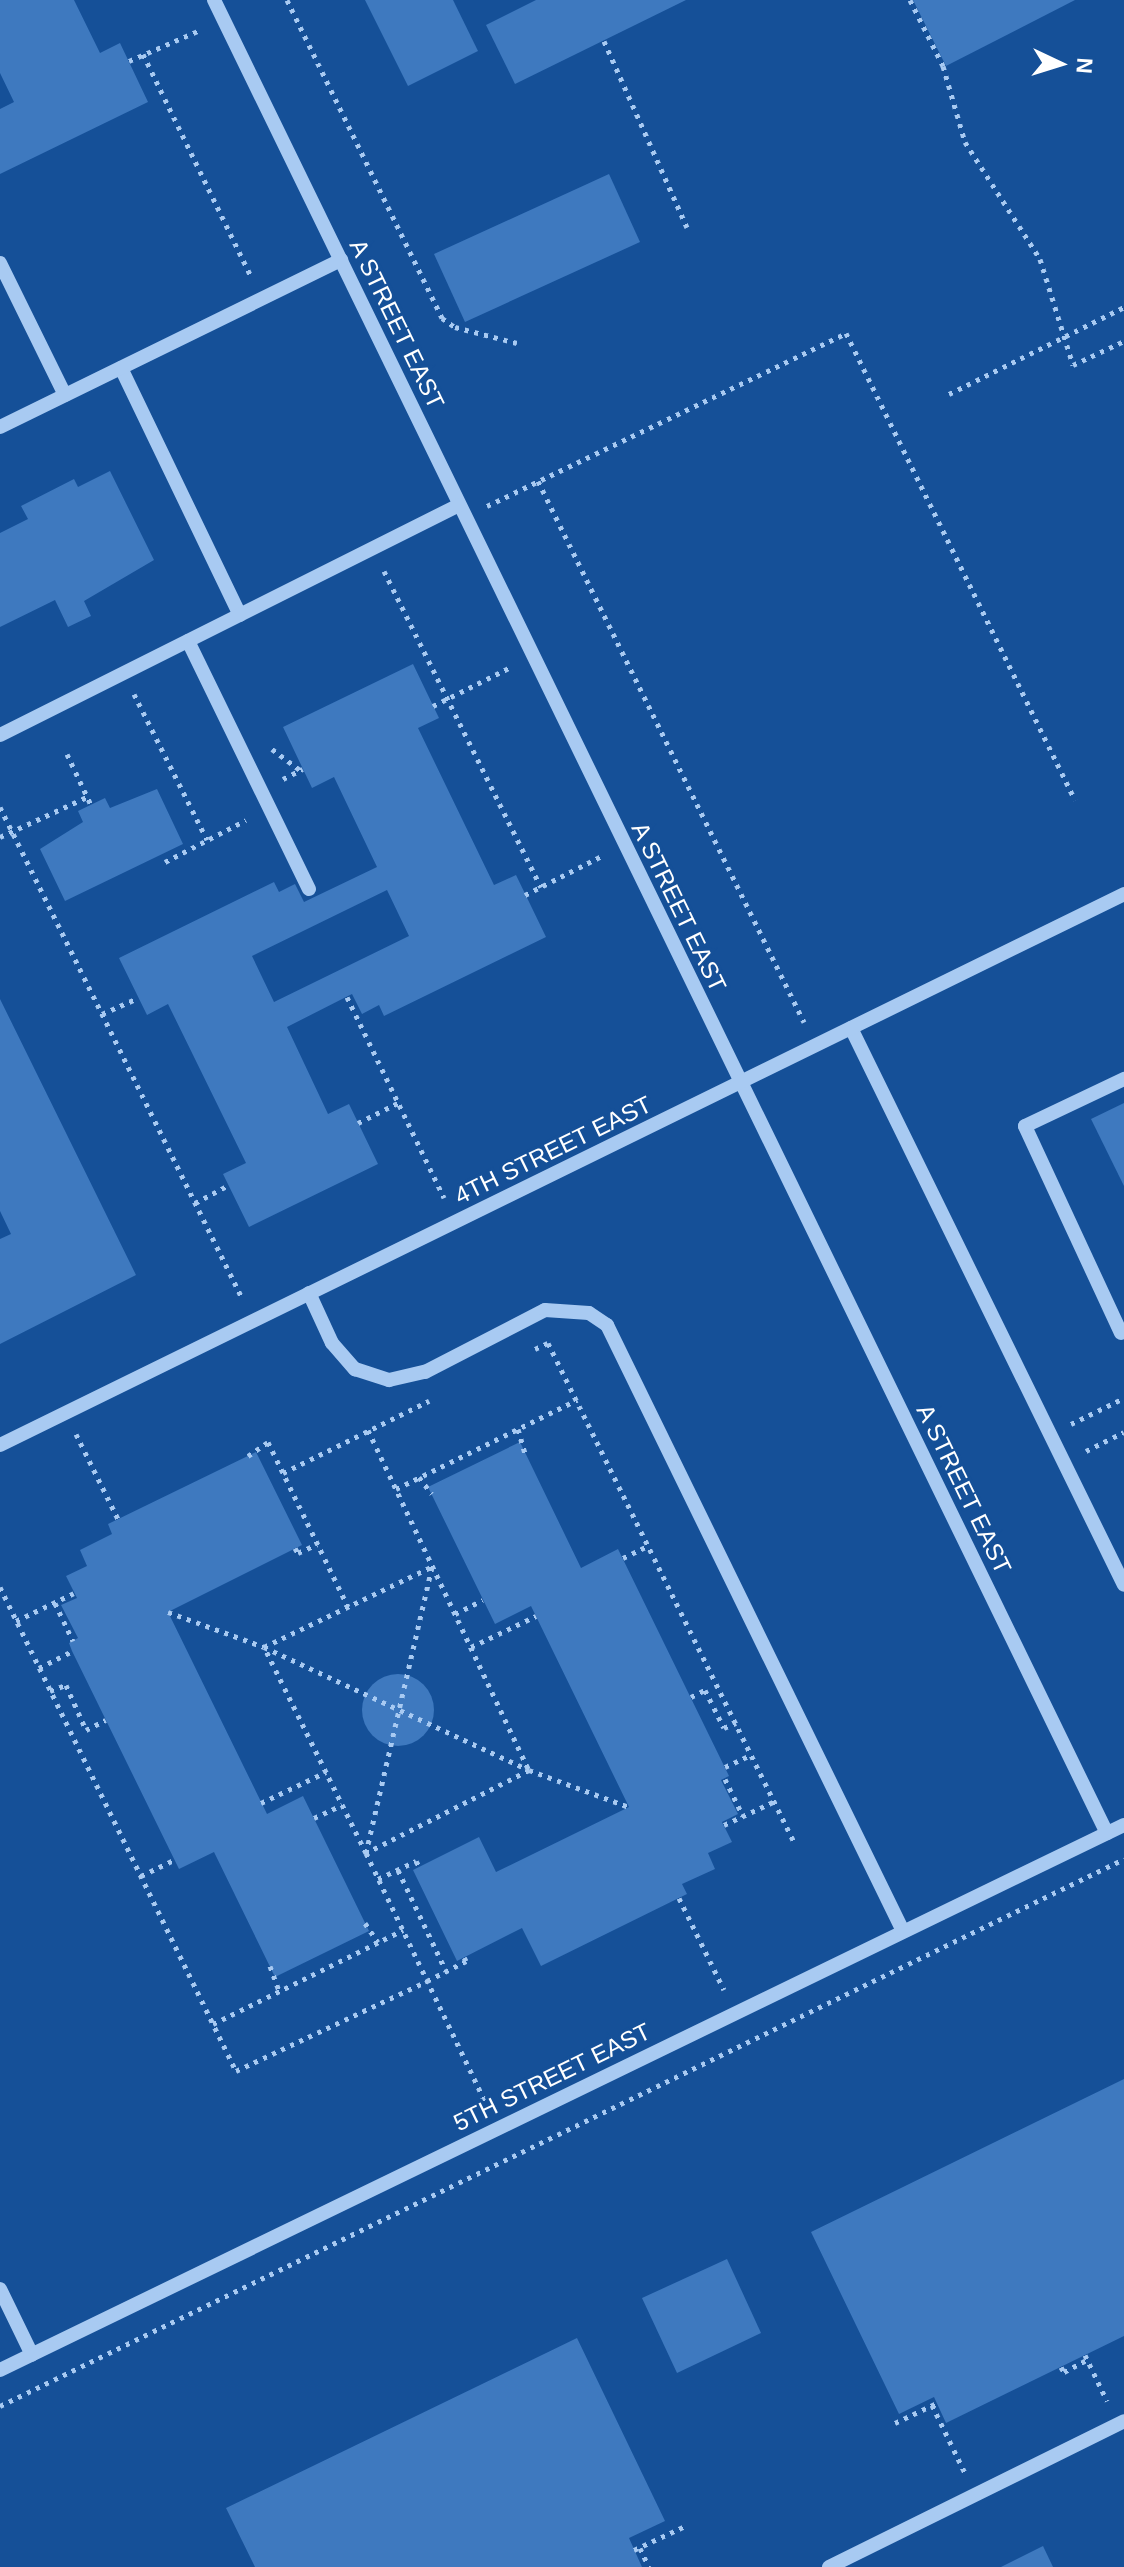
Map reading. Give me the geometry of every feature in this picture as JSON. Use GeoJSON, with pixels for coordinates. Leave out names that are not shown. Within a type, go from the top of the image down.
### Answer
{"type":"FeatureCollection","features":[{"type":"Feature","properties":{"kind":"street","name":"A STREET EAST"},"geometry":{"type":"LineString","coordinates":[[214,0],[1107,1833]]}},
{"type":"Feature","properties":{"kind":"street"},"geometry":{"type":"LineString","coordinates":[[0,427],[341,260]]}},
{"type":"Feature","properties":{"kind":"street"},"geometry":{"type":"LineString","coordinates":[[0,263],[65,395]]}},
{"type":"Feature","properties":{"kind":"street"},"geometry":{"type":"LineString","coordinates":[[121,368],[240,615]]}},
{"type":"Feature","properties":{"kind":"street"},"geometry":{"type":"LineString","coordinates":[[0,735],[373,548],[462,511]]}},
{"type":"Feature","properties":{"kind":"street"},"geometry":{"type":"LineString","coordinates":[[188,641],[309,889]]}},
{"type":"Feature","properties":{"kind":"street","name":"4TH STREET EAST"},"geometry":{"type":"LineString","coordinates":[[0,1445],[1124,894]]}},
{"type":"Feature","properties":{"kind":"street"},"geometry":{"type":"LineString","coordinates":[[851,1028],[1124,1585]]}},
{"type":"Feature","properties":{"kind":"street"},"geometry":{"type":"LineString","coordinates":[[1121,1333],[1025,1126],[1124,1079]]}},
{"type":"Feature","properties":{"kind":"street"},"geometry":{"type":"LineString","coordinates":[[309,1293],[332,1343],[355,1369],[389,1380],[425,1372],[545,1310],[589,1313],[607,1325],[903,1931]]}},
{"type":"Feature","properties":{"kind":"street","name":"5TH STREET EAST"},"geometry":{"type":"LineString","coordinates":[[0,2370],[1124,1825]]}},
{"type":"Feature","properties":{"kind":"street"},"geometry":{"type":"LineString","coordinates":[[0,2289],[32,2355]]}},
{"type":"Feature","properties":{"kind":"street"},"geometry":{"type":"LineString","coordinates":[[829,2567],[1121,2422]]}},
{"type":"Feature","properties":{"kind":"path"},"geometry":{"type":"LineString","coordinates":[[287,0],[442,318],[455,327],[517,343]]}},
{"type":"Feature","properties":{"kind":"path"},"geometry":{"type":"LineString","coordinates":[[910,0],[943,66],[965,142],[1040,259],[1062,338],[1073,365],[1124,341]]}},
{"type":"Feature","properties":{"kind":"path"},"geometry":{"type":"LineString","coordinates":[[129,61],[223,17]]}},
{"type":"Feature","properties":{"kind":"path"},"geometry":{"type":"LineString","coordinates":[[604,41],[687,227]]}},
{"type":"Feature","properties":{"kind":"path"},"geometry":{"type":"LineString","coordinates":[[143,54],[262,299]]}},
{"type":"Feature","properties":{"kind":"path"},"geometry":{"type":"LineString","coordinates":[[949,394],[1124,307]]}},
{"type":"Feature","properties":{"kind":"path"},"geometry":{"type":"LineString","coordinates":[[462,511],[538,481],[846,333],[1075,800]]}},
{"type":"Feature","properties":{"kind":"path"},"geometry":{"type":"LineString","coordinates":[[538,481],[816,1046]]}},
{"type":"Feature","properties":{"kind":"path"},"geometry":{"type":"LineString","coordinates":[[373,548],[541,887]]}},
{"type":"Feature","properties":{"kind":"path"},"geometry":{"type":"LineString","coordinates":[[433,706],[533,657]]}},
{"type":"Feature","properties":{"kind":"path"},"geometry":{"type":"LineString","coordinates":[[124,673],[207,840]]}},
{"type":"Feature","properties":{"kind":"path"},"geometry":{"type":"LineString","coordinates":[[67,754],[91,805]]}},
{"type":"Feature","properties":{"kind":"path"},"geometry":{"type":"LineString","coordinates":[[0,837],[87,797]]}},
{"type":"Feature","properties":{"kind":"path"},"geometry":{"type":"LineString","coordinates":[[0,807],[253,1321]]}},
{"type":"Feature","properties":{"kind":"path"},"geometry":{"type":"LineString","coordinates":[[165,862],[270,808]]}},
{"type":"Feature","properties":{"kind":"path"},"geometry":{"type":"LineString","coordinates":[[525,895],[624,845]]}},
{"type":"Feature","properties":{"kind":"path"},"geometry":{"type":"LineString","coordinates":[[347,997],[455,1222]]}},
{"type":"Feature","properties":{"kind":"path"},"geometry":{"type":"LineString","coordinates":[[102,1014],[138,998]]}},
{"type":"Feature","properties":{"kind":"path"},"geometry":{"type":"LineString","coordinates":[[358,1123],[398,1103]]}},
{"type":"Feature","properties":{"kind":"path"},"geometry":{"type":"LineString","coordinates":[[195,1203],[229,1185]]}},
{"type":"Feature","properties":{"kind":"path"},"geometry":{"type":"LineString","coordinates":[[521,1356],[548,1343],[794,1842]]}},
{"type":"Feature","properties":{"kind":"path"},"geometry":{"type":"LineString","coordinates":[[283,1473],[438,1396]]}},
{"type":"Feature","properties":{"kind":"path"},"geometry":{"type":"LineString","coordinates":[[1050,1435],[1124,1398]]}},
{"type":"Feature","properties":{"kind":"path"},"geometry":{"type":"LineString","coordinates":[[396,1489],[577,1400]]}},
{"type":"Feature","properties":{"kind":"path"},"geometry":{"type":"LineString","coordinates":[[65,1412],[118,1519]]}},
{"type":"Feature","properties":{"kind":"path"},"geometry":{"type":"LineString","coordinates":[[518,1429],[525,1453]]}},
{"type":"Feature","properties":{"kind":"path"},"geometry":{"type":"LineString","coordinates":[[368,1430],[529,1770]]}},
{"type":"Feature","properties":{"kind":"path"},"geometry":{"type":"LineString","coordinates":[[1063,1462],[1124,1432]]}},
{"type":"Feature","properties":{"kind":"path"},"geometry":{"type":"LineString","coordinates":[[248,1456],[268,1442],[348,1607]]}},
{"type":"Feature","properties":{"kind":"path"},"geometry":{"type":"LineString","coordinates":[[419,1477],[432,1494]]}},
{"type":"Feature","properties":{"kind":"path"},"geometry":{"type":"LineString","coordinates":[[295,1548],[298,1553],[317,1544]]}},
{"type":"Feature","properties":{"kind":"path"},"geometry":{"type":"LineString","coordinates":[[623,1558],[648,1546]]}},
{"type":"Feature","properties":{"kind":"path"},"geometry":{"type":"LineString","coordinates":[[264,1647],[433,1566]]}},
{"type":"Feature","properties":{"kind":"path"},"geometry":{"type":"LineString","coordinates":[[366,1853],[433,1566]]}},
{"type":"Feature","properties":{"kind":"path"},"geometry":{"type":"LineString","coordinates":[[0,1587],[236,2071],[427,1981],[466,1961],[464,1957]]}},
{"type":"Feature","properties":{"kind":"path"},"geometry":{"type":"LineString","coordinates":[[16,1621],[74,1593]]}},
{"type":"Feature","properties":{"kind":"path"},"geometry":{"type":"LineString","coordinates":[[455,1614],[483,1600]]}},
{"type":"Feature","properties":{"kind":"path"},"geometry":{"type":"LineString","coordinates":[[55,1603],[73,1641]]}},
{"type":"Feature","properties":{"kind":"path"},"geometry":{"type":"LineString","coordinates":[[168,1612],[264,1647],[529,1770],[629,1807]]}},
{"type":"Feature","properties":{"kind":"path"},"geometry":{"type":"LineString","coordinates":[[471,1647],[536,1616]]}},
{"type":"Feature","properties":{"kind":"path"},"geometry":{"type":"LineString","coordinates":[[264,1647],[512,2157]]}},
{"type":"Feature","properties":{"kind":"path"},"geometry":{"type":"LineString","coordinates":[[39,1668],[72,1651]]}},
{"type":"Feature","properties":{"kind":"path"},"geometry":{"type":"LineString","coordinates":[[50,1691],[66,1685],[86,1730],[106,1720]]}},
{"type":"Feature","properties":{"kind":"path"},"geometry":{"type":"LineString","coordinates":[[691,1697],[705,1690],[724,1728],[736,1723]]}},
{"type":"Feature","properties":{"kind":"path"},"geometry":{"type":"LineString","coordinates":[[725,1767],[751,1755]]}},
{"type":"Feature","properties":{"kind":"path"},"geometry":{"type":"LineString","coordinates":[[366,1853],[529,1770]]}},
{"type":"Feature","properties":{"kind":"path"},"geometry":{"type":"LineString","coordinates":[[261,1803],[326,1772]]}},
{"type":"Feature","properties":{"kind":"path"},"geometry":{"type":"LineString","coordinates":[[725,1779],[743,1816]]}},
{"type":"Feature","properties":{"kind":"path"},"geometry":{"type":"LineString","coordinates":[[724,1825],[775,1801]]}},
{"type":"Feature","properties":{"kind":"path"},"geometry":{"type":"LineString","coordinates":[[314,1818],[342,1805]]}},
{"type":"Feature","properties":{"kind":"path"},"geometry":{"type":"LineString","coordinates":[[0,2406],[1124,1859]]}},
{"type":"Feature","properties":{"kind":"path"},"geometry":{"type":"LineString","coordinates":[[141,1876],[174,1860]]}},
{"type":"Feature","properties":{"kind":"path"},"geometry":{"type":"LineString","coordinates":[[378,1879],[416,1861],[419,1866]]}},
{"type":"Feature","properties":{"kind":"path"},"geometry":{"type":"LineString","coordinates":[[398,1870],[446,1971]]}},
{"type":"Feature","properties":{"kind":"path"},"geometry":{"type":"LineString","coordinates":[[679,1898],[735,2013]]}},
{"type":"Feature","properties":{"kind":"path"},"geometry":{"type":"LineString","coordinates":[[365,1923],[378,1942]]}},
{"type":"Feature","properties":{"kind":"path"},"geometry":{"type":"LineString","coordinates":[[213,2024],[403,1930]]}},
{"type":"Feature","properties":{"kind":"path"},"geometry":{"type":"LineString","coordinates":[[270,1966],[279,1991]]}},
{"type":"Feature","properties":{"kind":"path"},"geometry":{"type":"LineString","coordinates":[[1061,2367],[1064,2372],[1086,2358],[1121,2422]]}},
{"type":"Feature","properties":{"kind":"path"},"geometry":{"type":"LineString","coordinates":[[895,2423],[934,2404],[975,2495]]}},
{"type":"Feature","properties":{"kind":"path"},"geometry":{"type":"LineString","coordinates":[[649,2567],[637,2549],[685,2526]]}},
{"type":"Feature","properties":{"kind":"building"},"geometry":{"type":"Polygon","coordinates":[[[0,0],[74,0],[100,53],[120,43],[148,102],[0,174],[0,109],[14,102],[0,73],[0,0]]]}},
{"type":"Feature","properties":{"kind":"building"},"geometry":{"type":"Polygon","coordinates":[[[365,0],[453,0],[478,51],[408,86],[365,0]]]}},
{"type":"Feature","properties":{"kind":"building"},"geometry":{"type":"Polygon","coordinates":[[[536,0],[686,0],[515,84],[486,25],[536,0]]]}},
{"type":"Feature","properties":{"kind":"building"},"geometry":{"type":"Polygon","coordinates":[[[913,0],[1075,0],[946,66],[913,0]]]}},
{"type":"Feature","properties":{"kind":"building"},"geometry":{"type":"Polygon","coordinates":[[[609,174],[640,242],[465,322],[434,254],[609,174]]]}},
{"type":"Feature","properties":{"kind":"building"},"geometry":{"type":"Polygon","coordinates":[[[110,471],[154,560],[84,601],[91,616],[68,627],[55,600],[0,627],[0,533],[28,519],[21,506],[74,479],[78,487],[110,471]]]}},
{"type":"Feature","properties":{"kind":"building"},"geometry":{"type":"Polygon","coordinates":[[[413,664],[439,718],[418,728],[494,885],[516,875],[546,937],[384,1016],[379,1005],[362,1014],[352,994],[287,1027],[328,1114],[349,1104],[378,1164],[249,1227],[223,1174],[246,1163],[168,1004],[147,1015],[119,958],[274,882],[279,892],[295,884],[304,902],[377,867],[334,777],[312,788],[283,727],[413,664]],[[387,890],[252,956],[274,1002],[409,936],[387,890]]]}},
{"type":"Feature","properties":{"kind":"building"},"geometry":{"type":"Polygon","coordinates":[[[157,789],[183,844],[65,901],[40,849],[83,822],[78,811],[105,798],[110,808],[157,789]]]}},
{"type":"Feature","properties":{"kind":"building"},"geometry":{"type":"Polygon","coordinates":[[[0,999],[136,1275],[0,1344],[0,1239],[11,1234],[0,1211],[0,999]]]}},
{"type":"Feature","properties":{"kind":"building"},"geometry":{"type":"Polygon","coordinates":[[[1124,1103],[1124,1186],[1091,1119],[1124,1103]]]}},
{"type":"Feature","properties":{"kind":"building"},"geometry":{"type":"Polygon","coordinates":[[[520,1442],[581,1568],[618,1549],[729,1776],[721,1780],[738,1814],[722,1822],[732,1842],[708,1853],[715,1869],[682,1884],[687,1894],[541,1966],[522,1928],[457,1961],[413,1870],[479,1837],[496,1872],[629,1807],[531,1606],[495,1624],[428,1487],[520,1442]]]}},
{"type":"Feature","properties":{"kind":"building"},"geometry":{"type":"Polygon","coordinates":[[[256,1452],[302,1545],[168,1612],[267,1814],[303,1796],[369,1931],[275,1977],[214,1852],[179,1869],[72,1651],[69,1643],[78,1638],[61,1605],[77,1598],[66,1576],[87,1566],[80,1550],[112,1534],[108,1524],[256,1452]]]}},
{"type":"Feature","properties":{"kind":"building"},"geometry":{"type":"Polygon","coordinates":[[[398,1674],[418,1680],[428,1690],[434,1710],[428,1730],[418,1740],[398,1746],[378,1740],[368,1730],[362,1710],[368,1690],[378,1680],[398,1674]]]}},
{"type":"Feature","properties":{"kind":"building"},"geometry":{"type":"Polygon","coordinates":[[[1124,2079],[1124,2336],[946,2423],[934,2397],[899,2414],[811,2232],[1124,2079]]]}},
{"type":"Feature","properties":{"kind":"building"},"geometry":{"type":"Polygon","coordinates":[[[727,2259],[761,2333],[677,2373],[642,2298],[727,2259]]]}},
{"type":"Feature","properties":{"kind":"building"},"geometry":{"type":"Polygon","coordinates":[[[577,2338],[665,2521],[629,2538],[642,2567],[255,2567],[226,2508],[577,2338]]]}},
{"type":"Feature","properties":{"kind":"building"},"geometry":{"type":"Polygon","coordinates":[[[1043,2546],[1053,2567],[1001,2567],[1043,2546]]]}}]}
